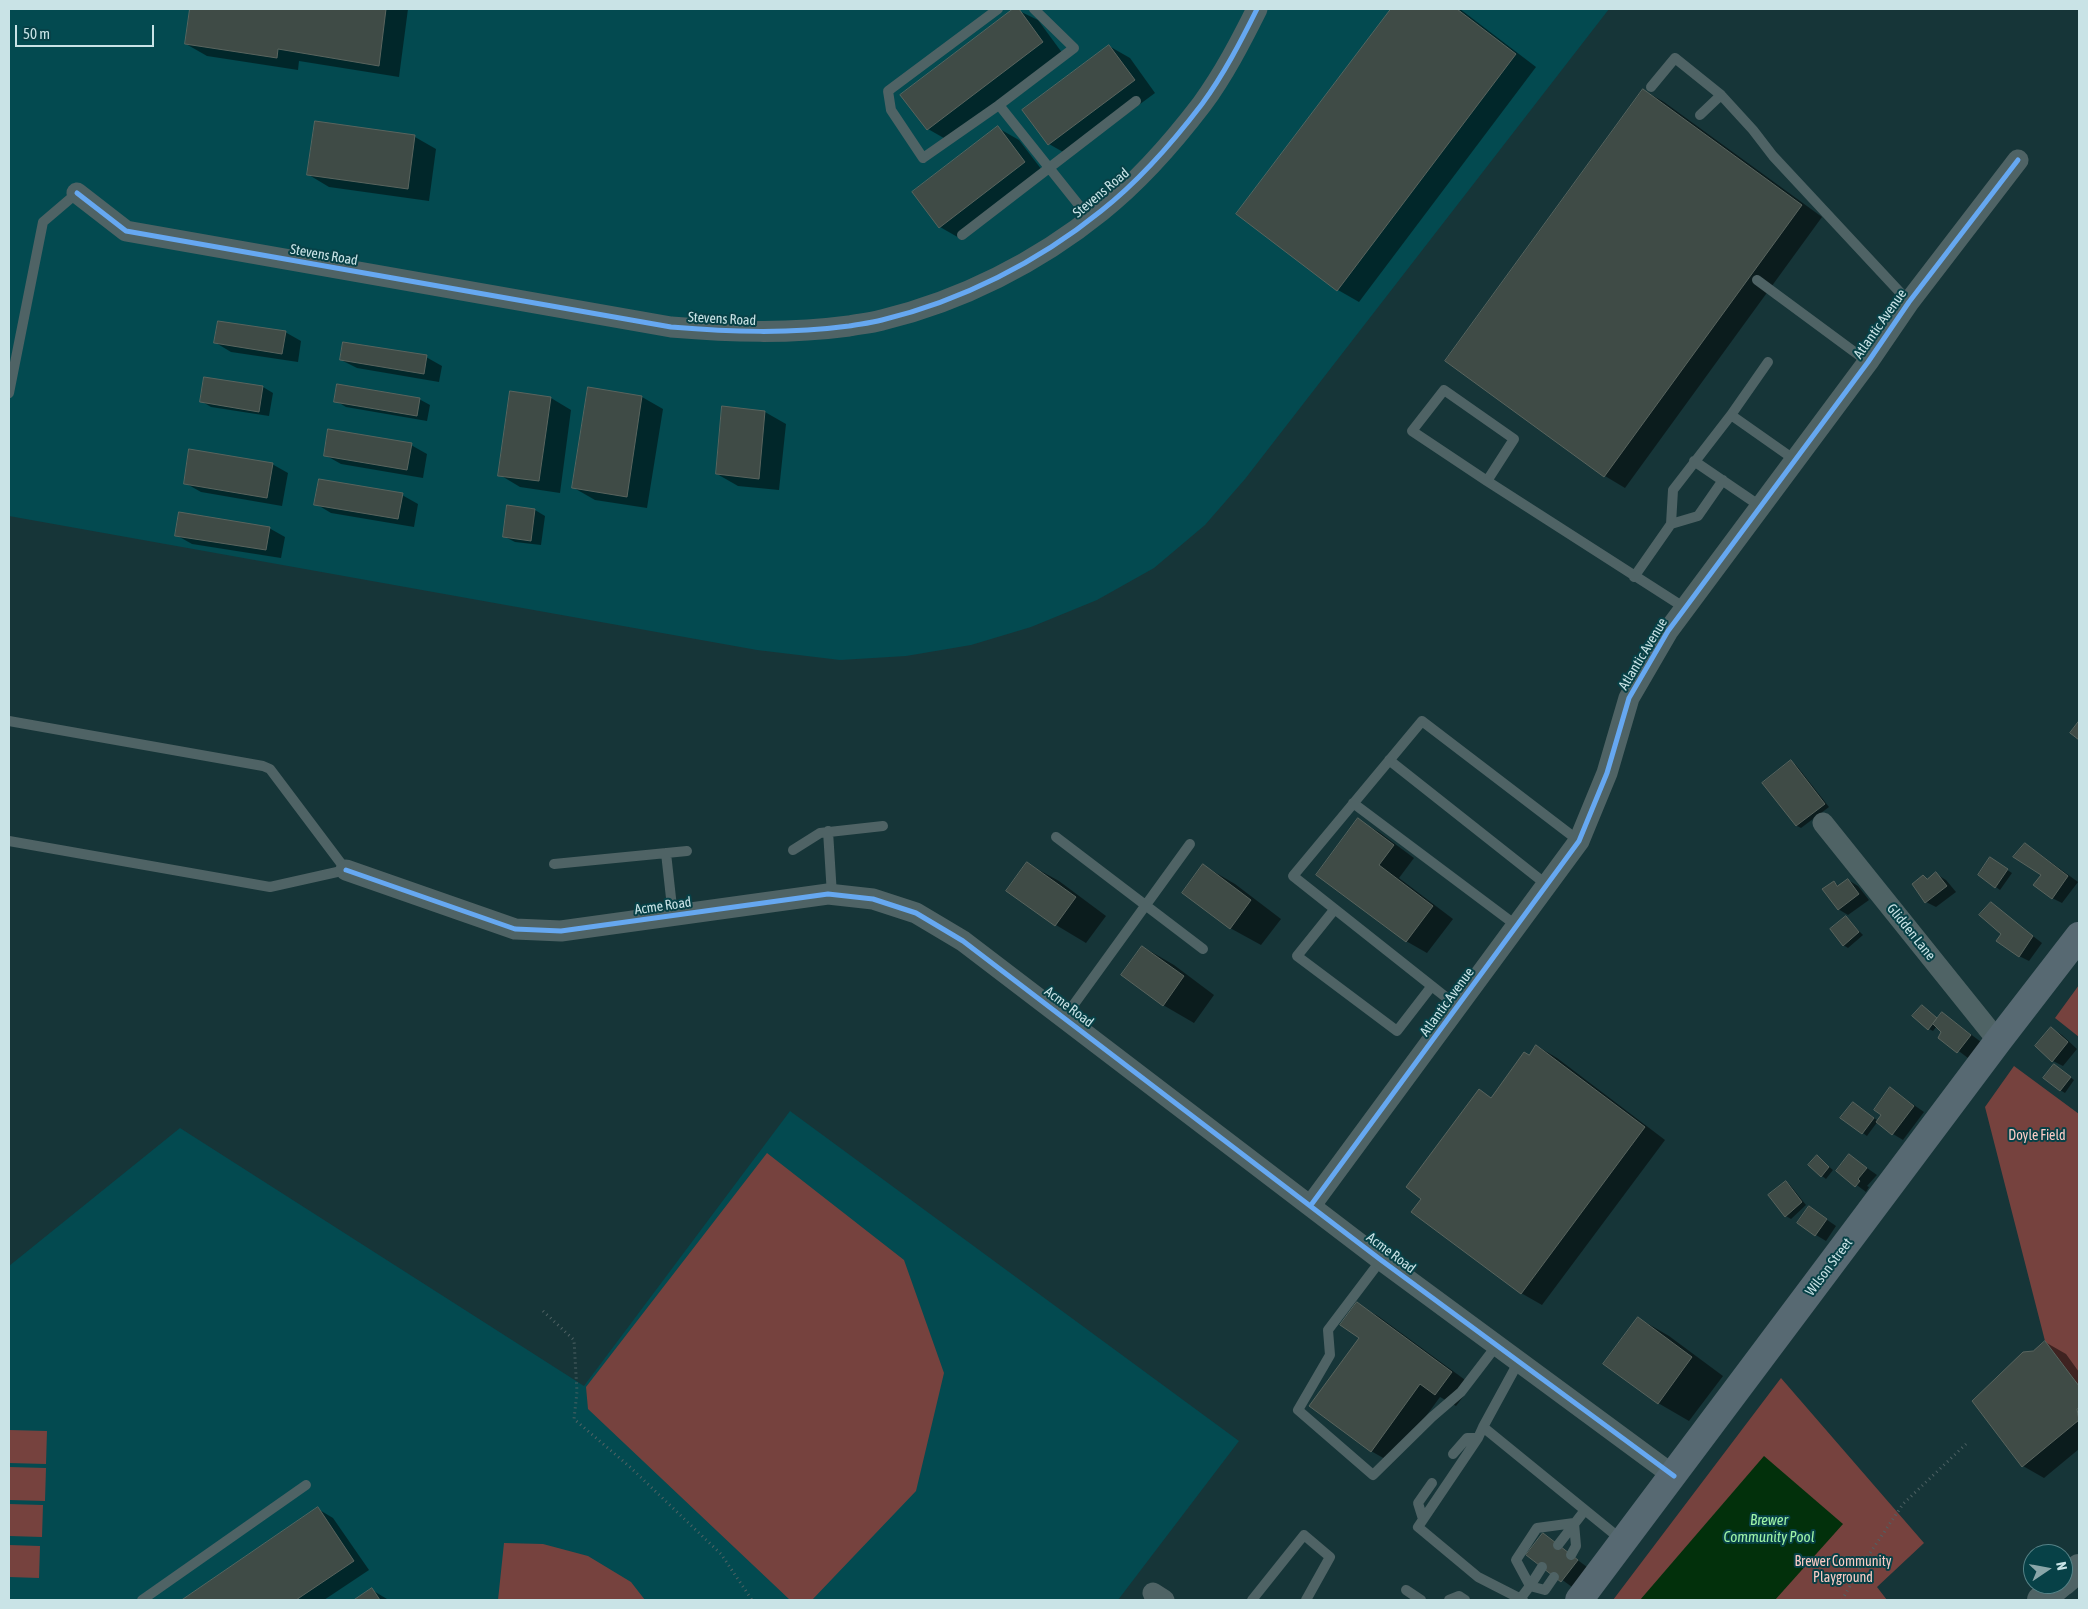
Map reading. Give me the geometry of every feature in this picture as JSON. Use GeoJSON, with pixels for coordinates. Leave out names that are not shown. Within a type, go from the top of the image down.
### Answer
{"type":"FeatureCollection","features":[{"type":"Feature","properties":{"kind":"main road","name":"Wilson Street"},"geometry":{"type":"LineString","coordinates":[[1579,1600],[1674,1476],[1998,1041],[2079,936]]}},
{"type":"Feature","properties":{"kind":"street","name":"Stevens Road"},"geometry":{"type":"LineString","coordinates":[[77,193],[126,231],[671,327],[739,332],[823,329],[881,321],[939,303],[984,284],[1033,257],[1102,211],[1154,161],[1202,103],[1237,49],[1257,9]]}},
{"type":"Feature","properties":{"kind":"street","name":"Atlantic Avenue"},"geometry":{"type":"LineString","coordinates":[[1311,1205],[1579,841],[1607,773],[1629,698],[1668,631],[1868,362],[1909,302],[2018,160]]}},
{"type":"Feature","properties":{"kind":"street","name":"Glidden Lane"},"geometry":{"type":"LineString","coordinates":[[1823,823],[1998,1041]]}},
{"type":"Feature","properties":{"kind":"street","name":"Acme Road"},"geometry":{"type":"LineString","coordinates":[[346,870],[515,929],[561,931],[832,895],[873,899],[916,913],[963,941],[1381,1260],[1674,1476]]}},
{"type":"Feature","properties":{"kind":"lane"},"geometry":{"type":"LineString","coordinates":[[998,9],[888,91],[891,110],[923,158],[999,105],[1074,48],[1034,9]]}},
{"type":"Feature","properties":{"kind":"lane"},"geometry":{"type":"LineString","coordinates":[[1650,87],[1675,58],[1721,95],[1753,130],[1773,156],[1909,302]]}},
{"type":"Feature","properties":{"kind":"lane"},"geometry":{"type":"LineString","coordinates":[[1700,115],[1721,95]]}},
{"type":"Feature","properties":{"kind":"lane"},"geometry":{"type":"LineString","coordinates":[[962,235],[1136,100]]}},
{"type":"Feature","properties":{"kind":"lane"},"geometry":{"type":"LineString","coordinates":[[999,105],[1090,219]]}},
{"type":"Feature","properties":{"kind":"lane"},"geometry":{"type":"LineString","coordinates":[[9,393],[43,222],[77,193]]}},
{"type":"Feature","properties":{"kind":"lane"},"geometry":{"type":"LineString","coordinates":[[1758,280],[1868,362]]}},
{"type":"Feature","properties":{"kind":"lane"},"geometry":{"type":"LineString","coordinates":[[1634,577],[1671,524],[1673,490],[1731,415],[1768,362]]}},
{"type":"Feature","properties":{"kind":"lane"},"geometry":{"type":"LineString","coordinates":[[1487,481],[1514,439],[1444,390],[1412,430],[1487,481],[1634,577],[1685,608]]}},
{"type":"Feature","properties":{"kind":"lane"},"geometry":{"type":"LineString","coordinates":[[1731,415],[1795,460]]}},
{"type":"Feature","properties":{"kind":"lane"},"geometry":{"type":"LineString","coordinates":[[1694,461],[1760,506]]}},
{"type":"Feature","properties":{"kind":"lane"},"geometry":{"type":"LineString","coordinates":[[1671,524],[1698,516],[1723,480]]}},
{"type":"Feature","properties":{"kind":"lane"},"geometry":{"type":"LineString","coordinates":[[9,721],[263,766],[270,769],[346,870],[270,887],[9,841]]}},
{"type":"Feature","properties":{"kind":"lane"},"geometry":{"type":"LineString","coordinates":[[1457,1006],[1293,876],[1422,721],[1579,841]]}},
{"type":"Feature","properties":{"kind":"lane"},"geometry":{"type":"LineString","coordinates":[[1389,760],[1547,885]]}},
{"type":"Feature","properties":{"kind":"lane"},"geometry":{"type":"LineString","coordinates":[[1353,803],[1517,926]]}},
{"type":"Feature","properties":{"kind":"lane"},"geometry":{"type":"LineString","coordinates":[[793,850],[828,830],[883,826]]}},
{"type":"Feature","properties":{"kind":"lane"},"geometry":{"type":"LineString","coordinates":[[828,830],[832,895]]}},
{"type":"Feature","properties":{"kind":"lane"},"geometry":{"type":"LineString","coordinates":[[1056,837],[1203,949]]}},
{"type":"Feature","properties":{"kind":"lane"},"geometry":{"type":"LineString","coordinates":[[1064,1018],[1190,844]]}},
{"type":"Feature","properties":{"kind":"lane"},"geometry":{"type":"LineString","coordinates":[[554,864],[687,851]]}},
{"type":"Feature","properties":{"kind":"lane"},"geometry":{"type":"LineString","coordinates":[[666,853],[673,916]]}},
{"type":"Feature","properties":{"kind":"lane"},"geometry":{"type":"LineString","coordinates":[[1334,910],[1297,956],[1397,1030],[1431,987]]}},
{"type":"Feature","properties":{"kind":"lane"},"geometry":{"type":"LineString","coordinates":[[1381,1260],[1328,1330],[1330,1355],[1298,1410],[1373,1475],[1432,1417],[1461,1392],[1498,1345]]}},
{"type":"Feature","properties":{"kind":"lane"},"geometry":{"type":"LineString","coordinates":[[1518,1361],[1478,1438],[1418,1527],[1478,1577],[1522,1600],[1542,1567]]}},
{"type":"Feature","properties":{"kind":"lane"},"geometry":{"type":"LineString","coordinates":[[1483,1427],[1624,1542]]}},
{"type":"Feature","properties":{"kind":"lane"},"geometry":{"type":"LineString","coordinates":[[1453,1454],[1467,1438],[1478,1438]]}},
{"type":"Feature","properties":{"kind":"lane"},"geometry":{"type":"LineString","coordinates":[[1423,1519],[1418,1503],[1432,1484]]}},
{"type":"Feature","properties":{"kind":"lane"},"geometry":{"type":"LineString","coordinates":[[142,1600],[306,1485]]}},
{"type":"Feature","properties":{"kind":"lane"},"geometry":{"type":"LineString","coordinates":[[1558,1545],[1585,1510]]}},
{"type":"Feature","properties":{"kind":"lane"},"geometry":{"type":"LineString","coordinates":[[1571,1555],[1576,1546],[1574,1524]]}},
{"type":"Feature","properties":{"kind":"lane"},"geometry":{"type":"LineString","coordinates":[[1554,1577],[1545,1590],[1530,1586],[1516,1560],[1537,1528],[1574,1524]]}},
{"type":"Feature","properties":{"kind":"lane"},"geometry":{"type":"LineString","coordinates":[[1252,1600],[1304,1535],[1330,1557],[1306,1600]]}},
{"type":"Feature","properties":{"kind":"lane"},"geometry":{"type":"LineString","coordinates":[[1406,1590],[1421,1600]]}},
{"type":"Feature","properties":{"kind":"lane"},"geometry":{"type":"LineString","coordinates":[[1449,1600],[1459,1596],[1465,1600]]}},
{"type":"Feature","properties":{"kind":"path"},"geometry":{"type":"LineString","coordinates":[[543,1311],[574,1340],[577,1392],[574,1419],[630,1467],[721,1554],[752,1600]]}},
{"type":"Feature","properties":{"kind":"path"},"geometry":{"type":"LineString","coordinates":[[1842,1600],[1860,1568],[1903,1504],[1966,1444]]}},
{"type":"Feature","properties":{"kind":"shaded area"},"geometry":{"type":"Polygon","coordinates":[[[9,9],[1609,9],[1245,479],[1205,525],[1154,568],[1097,600],[1031,627],[971,645],[906,656],[840,660],[757,650],[9,516],[9,9]]]}},
{"type":"Feature","properties":{"kind":"shaded area"},"geometry":{"type":"Polygon","coordinates":[[[790,1111],[1239,1441],[1118,1600],[9,1600],[9,1266],[180,1128],[584,1386],[790,1111]]]}},
{"type":"Feature","properties":{"kind":"green space"},"geometry":{"type":"Polygon","coordinates":[[[2079,985],[2079,1037],[2055,1018],[2079,985]]]}},
{"type":"Feature","properties":{"kind":"green space","name":"Doyle Field"},"geometry":{"type":"Polygon","coordinates":[[[2014,1066],[2079,1114],[2079,1386],[2045,1341],[1985,1107],[2014,1066]]]}},
{"type":"Feature","properties":{"kind":"green space"},"geometry":{"type":"Polygon","coordinates":[[[767,1153],[904,1260],[944,1373],[916,1491],[812,1600],[790,1600],[588,1409],[586,1387],[767,1153]]]}},
{"type":"Feature","properties":{"kind":"green space","name":"Brewer Community Playground"},"geometry":{"type":"Polygon","coordinates":[[[1781,1378],[1924,1543],[1877,1587],[1887,1600],[1613,1600],[1781,1378]]]}},
{"type":"Feature","properties":{"kind":"green space"},"geometry":{"type":"Polygon","coordinates":[[[9,1430],[47,1431],[46,1464],[9,1463],[9,1430]]]}},
{"type":"Feature","properties":{"kind":"green space"},"geometry":{"type":"Polygon","coordinates":[[[9,1467],[46,1468],[45,1501],[9,1500],[9,1467]]]}},
{"type":"Feature","properties":{"kind":"green space"},"geometry":{"type":"Polygon","coordinates":[[[9,1504],[43,1505],[42,1537],[9,1536],[9,1504]]]}},
{"type":"Feature","properties":{"kind":"green space"},"geometry":{"type":"Polygon","coordinates":[[[504,1543],[543,1544],[588,1556],[631,1582],[645,1600],[498,1600],[504,1543]]]}},
{"type":"Feature","properties":{"kind":"green space"},"geometry":{"type":"Polygon","coordinates":[[[9,1545],[40,1546],[39,1578],[9,1577],[9,1545]]]}},
{"type":"Feature","properties":{"kind":"water","name":"Brewer Community Pool"},"geometry":{"type":"Polygon","coordinates":[[[1764,1456],[1843,1524],[1775,1600],[1640,1600],[1764,1456]]]}},
{"type":"Feature","properties":{"kind":"building"},"geometry":{"type":"Polygon","coordinates":[[[190,9],[386,9],[379,66],[278,49],[277,58],[185,44],[190,9]]]}},
{"type":"Feature","properties":{"kind":"building"},"geometry":{"type":"Polygon","coordinates":[[[1013,9],[1019,9],[1043,42],[927,130],[900,95],[1013,9]]]}},
{"type":"Feature","properties":{"kind":"building"},"geometry":{"type":"Polygon","coordinates":[[[1391,9],[1457,9],[1516,54],[1337,291],[1236,214],[1391,9]]]}},
{"type":"Feature","properties":{"kind":"building"},"geometry":{"type":"Polygon","coordinates":[[[1109,45],[1135,80],[1048,145],[1022,110],[1109,45]]]}},
{"type":"Feature","properties":{"kind":"building"},"geometry":{"type":"Polygon","coordinates":[[[1643,89],[1802,205],[1604,477],[1445,361],[1643,89]]]}},
{"type":"Feature","properties":{"kind":"building"},"geometry":{"type":"Polygon","coordinates":[[[315,121],[415,135],[408,189],[307,175],[315,121]]]}},
{"type":"Feature","properties":{"kind":"building"},"geometry":{"type":"Polygon","coordinates":[[[998,126],[1025,162],[939,228],[912,192],[998,126]]]}},
{"type":"Feature","properties":{"kind":"building"},"geometry":{"type":"Polygon","coordinates":[[[218,321],[286,331],[282,354],[214,343],[218,321]]]}},
{"type":"Feature","properties":{"kind":"building"},"geometry":{"type":"Polygon","coordinates":[[[343,342],[427,355],[424,374],[340,360],[343,342]]]}},
{"type":"Feature","properties":{"kind":"building"},"geometry":{"type":"Polygon","coordinates":[[[204,377],[263,386],[259,412],[200,402],[204,377]]]}},
{"type":"Feature","properties":{"kind":"building"},"geometry":{"type":"Polygon","coordinates":[[[337,384],[420,398],[417,416],[334,402],[337,384]]]}},
{"type":"Feature","properties":{"kind":"building"},"geometry":{"type":"Polygon","coordinates":[[[588,387],[642,396],[627,497],[572,488],[588,387]]]}},
{"type":"Feature","properties":{"kind":"building"},"geometry":{"type":"Polygon","coordinates":[[[510,391],[551,397],[539,481],[498,476],[510,391]]]}},
{"type":"Feature","properties":{"kind":"building"},"geometry":{"type":"Polygon","coordinates":[[[722,406],[765,411],[759,479],[716,474],[722,406]]]}},
{"type":"Feature","properties":{"kind":"building"},"geometry":{"type":"Polygon","coordinates":[[[328,429],[412,443],[407,470],[324,456],[328,429]]]}},
{"type":"Feature","properties":{"kind":"building"},"geometry":{"type":"Polygon","coordinates":[[[189,449],[273,463],[267,498],[184,484],[189,449]]]}},
{"type":"Feature","properties":{"kind":"building"},"geometry":{"type":"Polygon","coordinates":[[[319,479],[403,493],[398,519],[314,505],[319,479]]]}},
{"type":"Feature","properties":{"kind":"building"},"geometry":{"type":"Polygon","coordinates":[[[507,505],[535,509],[531,541],[503,537],[507,505]]]}},
{"type":"Feature","properties":{"kind":"building"},"geometry":{"type":"Polygon","coordinates":[[[179,512],[270,527],[266,550],[175,536],[179,512]]]}},
{"type":"Feature","properties":{"kind":"building"},"geometry":{"type":"Polygon","coordinates":[[[2079,721],[2079,740],[2070,733],[2079,721]]]}},
{"type":"Feature","properties":{"kind":"building"},"geometry":{"type":"Polygon","coordinates":[[[1791,760],[1825,804],[1796,826],[1762,783],[1791,760]]]}},
{"type":"Feature","properties":{"kind":"building"},"geometry":{"type":"Polygon","coordinates":[[[1358,818],[1394,845],[1379,865],[1433,906],[1406,942],[1316,875],[1358,818]]]}},
{"type":"Feature","properties":{"kind":"building"},"geometry":{"type":"Polygon","coordinates":[[[2025,843],[2068,876],[2052,899],[2033,885],[2041,875],[2013,857],[2025,843]]]}},
{"type":"Feature","properties":{"kind":"building"},"geometry":{"type":"Polygon","coordinates":[[[1990,857],[2008,869],[1995,888],[1978,875],[1990,857]]]}},
{"type":"Feature","properties":{"kind":"building"},"geometry":{"type":"Polygon","coordinates":[[[1027,862],[1076,897],[1055,926],[1006,891],[1027,862]]]}},
{"type":"Feature","properties":{"kind":"building"},"geometry":{"type":"Polygon","coordinates":[[[1203,864],[1251,900],[1230,929],[1182,893],[1203,864]]]}},
{"type":"Feature","properties":{"kind":"building"},"geometry":{"type":"Polygon","coordinates":[[[1936,872],[1947,886],[1925,903],[1912,884],[1923,875],[1927,879],[1936,872]]]}},
{"type":"Feature","properties":{"kind":"building"},"geometry":{"type":"Polygon","coordinates":[[[1848,879],[1859,894],[1838,910],[1822,889],[1834,881],[1837,886],[1848,879]]]}},
{"type":"Feature","properties":{"kind":"building"},"geometry":{"type":"Polygon","coordinates":[[[1991,902],[2033,936],[2019,957],[1996,941],[2001,934],[1979,915],[1991,902]]]}},
{"type":"Feature","properties":{"kind":"building"},"geometry":{"type":"Polygon","coordinates":[[[1846,916],[1859,932],[1843,946],[1830,929],[1846,916]]]}},
{"type":"Feature","properties":{"kind":"building"},"geometry":{"type":"Polygon","coordinates":[[[1142,946],[1184,976],[1163,1006],[1121,975],[1142,946]]]}},
{"type":"Feature","properties":{"kind":"building"},"geometry":{"type":"Polygon","coordinates":[[[1922,1005],[1937,1018],[1928,1030],[1912,1016],[1922,1005]]]}},
{"type":"Feature","properties":{"kind":"building"},"geometry":{"type":"Polygon","coordinates":[[[1942,1012],[1971,1035],[1957,1053],[1938,1038],[1941,1032],[1933,1024],[1942,1012]]]}},
{"type":"Feature","properties":{"kind":"building"},"geometry":{"type":"Polygon","coordinates":[[[2051,1027],[2068,1042],[2052,1062],[2035,1046],[2051,1027]]]}},
{"type":"Feature","properties":{"kind":"building"},"geometry":{"type":"Polygon","coordinates":[[[1536,1045],[1645,1127],[1521,1294],[1411,1212],[1421,1199],[1406,1187],[1479,1089],[1491,1098],[1524,1052],[1529,1055],[1536,1045]]]}},
{"type":"Feature","properties":{"kind":"building"},"geometry":{"type":"Polygon","coordinates":[[[2054,1064],[2071,1077],[2060,1091],[2043,1078],[2054,1064]]]}},
{"type":"Feature","properties":{"kind":"building"},"geometry":{"type":"Polygon","coordinates":[[[1890,1087],[1914,1106],[1892,1135],[1876,1122],[1881,1115],[1874,1110],[1890,1087]]]}},
{"type":"Feature","properties":{"kind":"building"},"geometry":{"type":"Polygon","coordinates":[[[1853,1102],[1874,1118],[1862,1134],[1840,1118],[1853,1102]]]}},
{"type":"Feature","properties":{"kind":"building"},"geometry":{"type":"Polygon","coordinates":[[[1849,1154],[1867,1168],[1858,1179],[1860,1181],[1855,1187],[1836,1171],[1849,1154]]]}},
{"type":"Feature","properties":{"kind":"building"},"geometry":{"type":"Polygon","coordinates":[[[1817,1155],[1829,1167],[1821,1177],[1808,1165],[1817,1155]]]}},
{"type":"Feature","properties":{"kind":"building"},"geometry":{"type":"Polygon","coordinates":[[[1786,1181],[1802,1202],[1785,1217],[1768,1195],[1786,1181]]]}},
{"type":"Feature","properties":{"kind":"building"},"geometry":{"type":"Polygon","coordinates":[[[1809,1206],[1827,1219],[1815,1236],[1797,1223],[1809,1206]]]}},
{"type":"Feature","properties":{"kind":"building"},"geometry":{"type":"Polygon","coordinates":[[[1357,1302],[1452,1372],[1435,1395],[1420,1384],[1371,1452],[1309,1406],[1359,1338],[1340,1325],[1357,1302]]]}},
{"type":"Feature","properties":{"kind":"building"},"geometry":{"type":"Polygon","coordinates":[[[1638,1317],[1692,1357],[1658,1404],[1603,1364],[1638,1317]]]}},
{"type":"Feature","properties":{"kind":"building"},"geometry":{"type":"Polygon","coordinates":[[[2045,1341],[2079,1386],[2079,1408],[2077,1409],[2079,1420],[2022,1467],[1972,1401],[2023,1352],[2033,1351],[2045,1341]]]}},
{"type":"Feature","properties":{"kind":"building"},"geometry":{"type":"Polygon","coordinates":[[[318,1507],[354,1561],[296,1600],[182,1600],[318,1507]]]}},
{"type":"Feature","properties":{"kind":"building"},"geometry":{"type":"Polygon","coordinates":[[[1543,1533],[1578,1560],[1561,1582],[1526,1555],[1543,1533]]]}},
{"type":"Feature","properties":{"kind":"building"},"geometry":{"type":"Polygon","coordinates":[[[372,1588],[380,1600],[354,1600],[372,1588]]]}},
{"type":"Feature","properties":{"kind":"cycle path"},"geometry":{"type":"LineString","coordinates":[[77,193],[126,231],[671,327],[760,331],[827,329],[849,326],[912,312],[969,291],[1025,263],[1077,230],[1129,187],[1179,133],[1210,93],[1257,9]]}},
{"type":"Feature","properties":{"kind":"cycle path"},"geometry":{"type":"LineString","coordinates":[[1311,1205],[1579,841],[1607,773],[1629,698],[1668,631],[1868,362],[1909,302],[2018,160]]}},
{"type":"Feature","properties":{"kind":"cycle path"},"geometry":{"type":"LineString","coordinates":[[346,870],[515,929],[561,931],[828,894],[873,899],[916,913],[963,941],[1381,1260],[1674,1476]]}}]}
